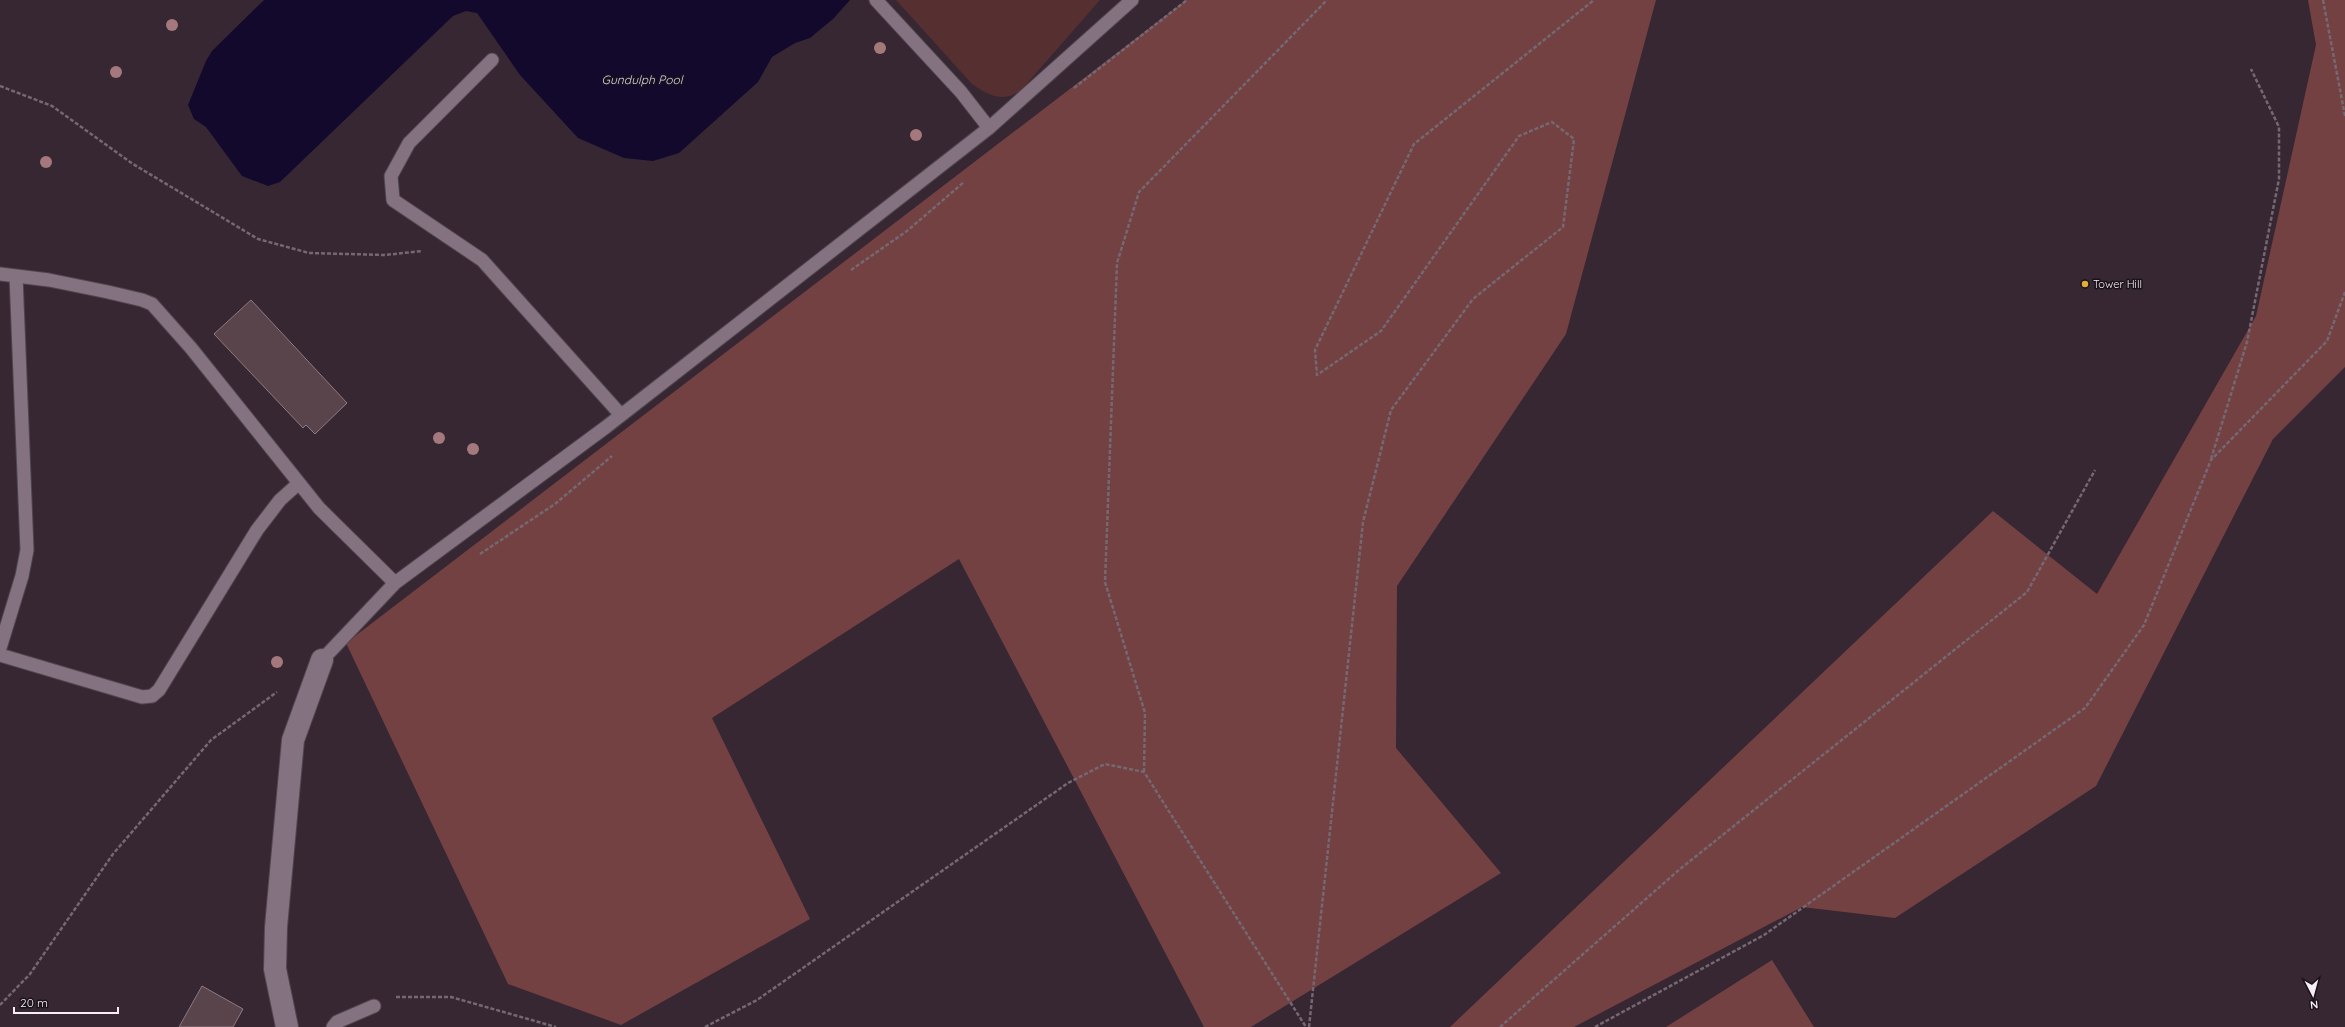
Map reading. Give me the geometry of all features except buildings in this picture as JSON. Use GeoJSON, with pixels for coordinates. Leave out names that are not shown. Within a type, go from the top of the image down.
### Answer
{"type":"FeatureCollection","features":[{"type":"Feature","properties":{"kind":"street"},"geometry":{"type":"LineString","coordinates":[[287,1027],[275,969],[276,927],[293,740],[322,660]]}},
{"type":"Feature","properties":{"kind":"lane"},"geometry":{"type":"LineString","coordinates":[[876,0],[961,92],[989,128]]}},
{"type":"Feature","properties":{"kind":"lane"},"geometry":{"type":"LineString","coordinates":[[322,660],[395,583],[621,415],[989,128],[1132,0]]}},
{"type":"Feature","properties":{"kind":"lane"},"geometry":{"type":"LineString","coordinates":[[492,60],[409,143],[391,176],[393,200],[482,260],[621,415]]}},
{"type":"Feature","properties":{"kind":"lane"},"geometry":{"type":"LineString","coordinates":[[0,274],[108,292],[142,300],[152,304],[181,336],[319,508],[395,583]]}},
{"type":"Feature","properties":{"kind":"lane"},"geometry":{"type":"LineString","coordinates":[[0,648],[22,576],[27,550],[16,276]]}},
{"type":"Feature","properties":{"kind":"lane"},"geometry":{"type":"LineString","coordinates":[[0,655],[142,697],[152,696],[159,690],[257,530],[280,500],[299,483]]}},
{"type":"Feature","properties":{"kind":"lane"},"geometry":{"type":"LineString","coordinates":[[332,1027],[337,1022],[374,1006]]}},
{"type":"Feature","properties":{"kind":"path"},"geometry":{"type":"LineString","coordinates":[[1306,1027],[1144,772],[1145,713],[1105,582],[1117,263],[1139,192],[1327,0]]}},
{"type":"Feature","properties":{"kind":"path"},"geometry":{"type":"LineString","coordinates":[[1309,1027],[1363,522],[1391,410],[1473,299],[1563,227],[1574,139],[1552,122],[1519,136],[1381,331],[1317,375],[1315,350],[1414,144],[1594,0]]}},
{"type":"Feature","properties":{"kind":"path"},"geometry":{"type":"LineString","coordinates":[[2323,0],[2345,116]]}},
{"type":"Feature","properties":{"kind":"path"},"geometry":{"type":"LineString","coordinates":[[1595,1027],[1764,935],[2085,708],[2144,624],[2211,460],[2248,342],[2279,179],[2279,127],[2251,69]]}},
{"type":"Feature","properties":{"kind":"path"},"geometry":{"type":"LineString","coordinates":[[0,86],[52,106],[133,164],[258,239],[309,254],[385,255],[462,247]]}},
{"type":"Feature","properties":{"kind":"path"},"geometry":{"type":"LineString","coordinates":[[2211,460],[2327,341],[2345,292]]}},
{"type":"Feature","properties":{"kind":"path"},"geometry":{"type":"LineString","coordinates":[[1500,1027],[1680,869],[2027,592],[2095,470]]}},
{"type":"Feature","properties":{"kind":"path"},"geometry":{"type":"LineString","coordinates":[[0,1005],[30,974],[113,854],[211,740],[279,691]]}},
{"type":"Feature","properties":{"kind":"path"},"geometry":{"type":"LineString","coordinates":[[705,1027],[757,1000],[1068,783],[1105,764],[1144,772]]}},
{"type":"Feature","properties":{"kind":"path"},"geometry":{"type":"LineString","coordinates":[[374,1006],[400,995],[451,997],[556,1027]]}},
{"type":"Feature","properties":{"kind":"shaded area"},"geometry":{"type":"Polygon","coordinates":[[[896,0],[1100,0],[1023,88],[1017,93],[1004,97],[991,95],[972,84],[896,0]]]}},
{"type":"Feature","properties":{"kind":"shaded area"},"geometry":{"type":"Polygon","coordinates":[[[1186,0],[1656,0],[1566,334],[1397,586],[1396,748],[1501,873],[1251,1027],[1204,1027],[959,559],[712,718],[810,919],[621,1025],[508,984],[346,643],[1186,0]]]}},
{"type":"Feature","properties":{"kind":"shaded area"},"geometry":{"type":"Polygon","coordinates":[[[2308,0],[2345,0],[2345,367],[2273,439],[2096,786],[1895,918],[1802,907],[1574,1027],[1450,1027],[1993,511],[2097,594],[2256,316],[2316,45],[2308,0]]]}},
{"type":"Feature","properties":{"kind":"shaded area"},"geometry":{"type":"Polygon","coordinates":[[[1772,960],[1814,1027],[1666,1027],[1772,960]]]}},
{"type":"Feature","properties":{"kind":"water","name":"Gundulph Pool"},"geometry":{"type":"Polygon","coordinates":[[[264,0],[850,0],[833,19],[810,38],[795,43],[772,57],[758,82],[679,153],[653,161],[624,158],[578,138],[520,75],[477,13],[466,11],[453,16],[280,182],[268,186],[242,176],[206,127],[194,119],[188,105],[206,61],[212,51],[264,0]]]}},
{"type":"Feature","properties":{"kind":"place","name":"Tower Hill"},"geometry":{"type":"Point","coordinates":[2085,284]}}]}
